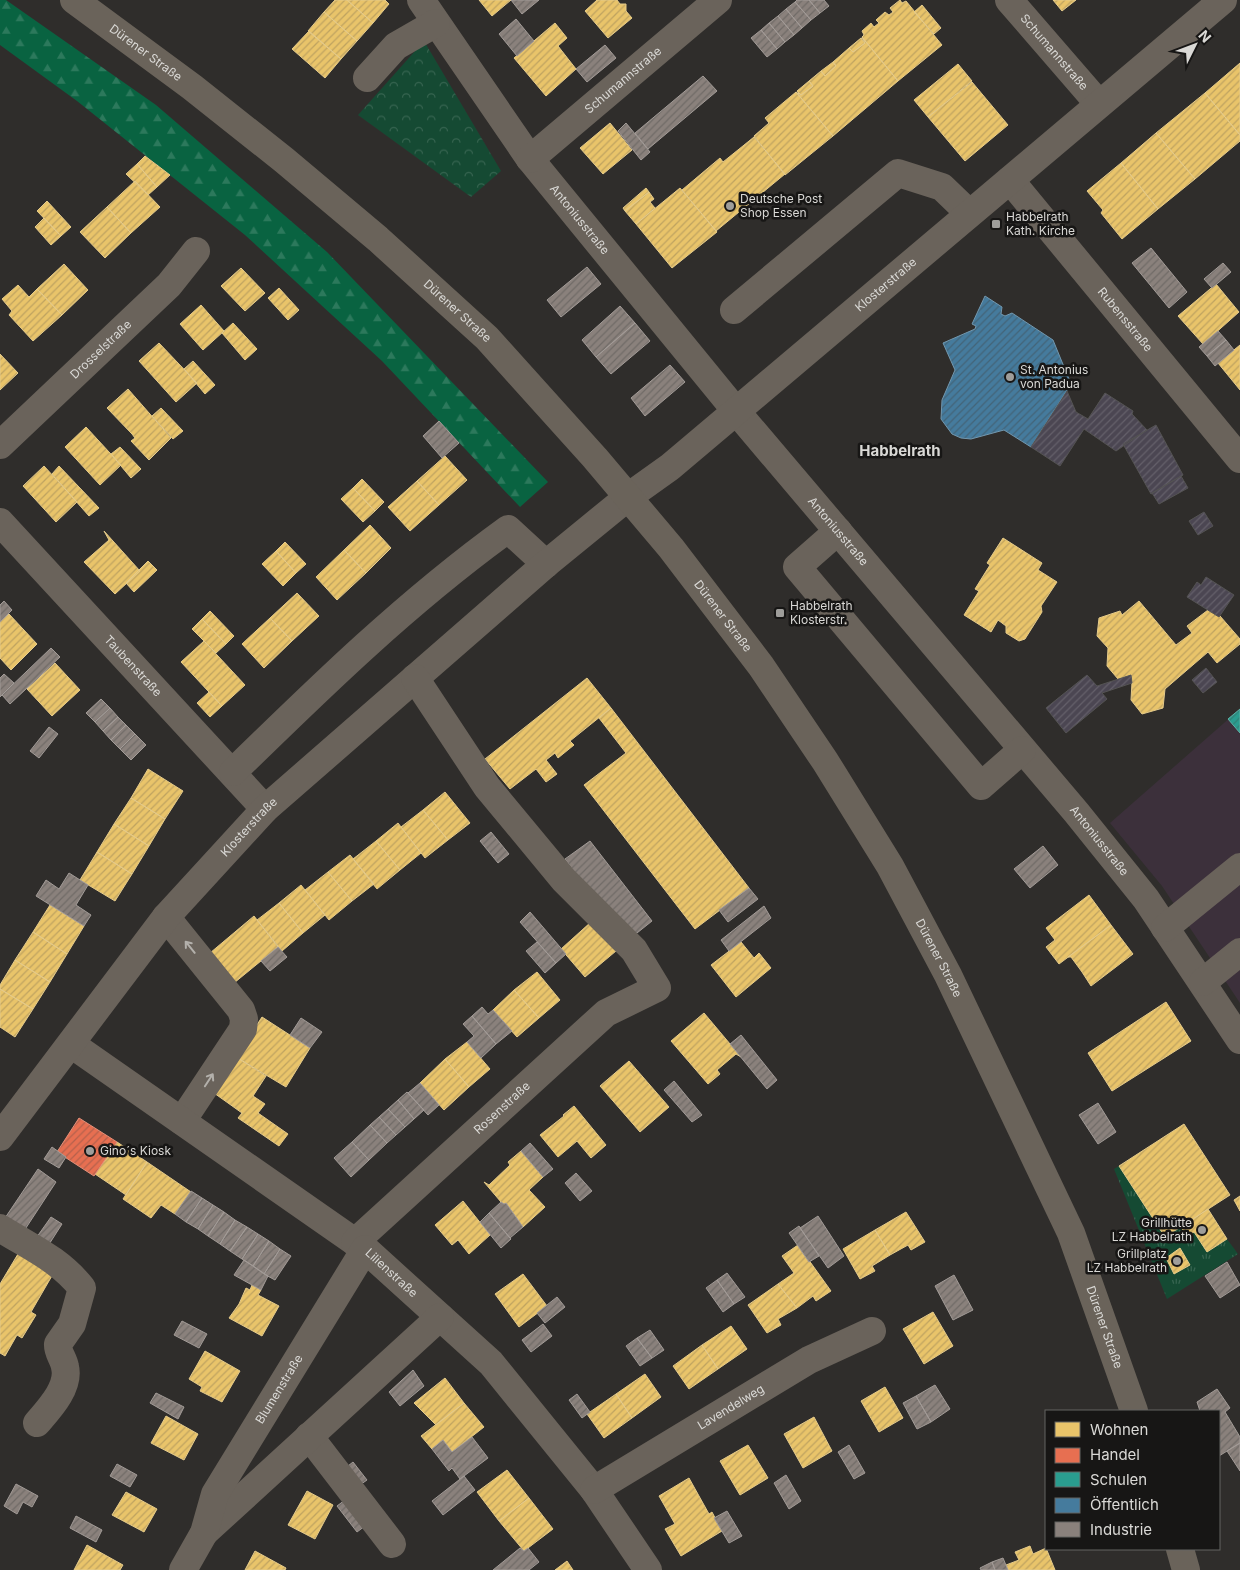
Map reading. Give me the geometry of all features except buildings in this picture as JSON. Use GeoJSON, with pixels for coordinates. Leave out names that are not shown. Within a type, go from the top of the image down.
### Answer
{"type":"FeatureCollection","features":[{"type":"Feature","properties":{"kind":"main road","name":"Dürener Straße"},"geometry":{"type":"LineString","coordinates":[[74,0],[192,87],[378,239],[487,338],[628,497],[674,553],[761,666],[825,761],[890,866],[948,975],[1071,1233],[1134,1410]]}},
{"type":"Feature","properties":{"kind":"main road"},"geometry":{"type":"LineString","coordinates":[[1180,1550],[1186,1570]]}},
{"type":"Feature","properties":{"kind":"street","name":"Antoniusstraße"},"geometry":{"type":"LineString","coordinates":[[421,0],[530,159],[736,411],[1146,899],[1240,1039]]}},
{"type":"Feature","properties":{"kind":"street","name":"Schumannstraße"},"geometry":{"type":"LineString","coordinates":[[530,159],[718,0]]}},
{"type":"Feature","properties":{"kind":"street","name":"Schumannstraße"},"geometry":{"type":"LineString","coordinates":[[1009,0],[1099,104]]}},
{"type":"Feature","properties":{"kind":"street","name":"Klosterstraße"},"geometry":{"type":"LineString","coordinates":[[0,1137],[72,1044],[166,916],[265,809],[546,564],[628,497],[670,467],[1223,0]]}},
{"type":"Feature","properties":{"kind":"street"},"geometry":{"type":"LineString","coordinates":[[367,78],[396,46],[436,23]]}},
{"type":"Feature","properties":{"kind":"street"},"geometry":{"type":"LineString","coordinates":[[734,310],[898,173],[942,187],[969,213]]}},
{"type":"Feature","properties":{"kind":"street","name":"Rubensstraße"},"geometry":{"type":"LineString","coordinates":[[1010,180],[1240,459]]}},
{"type":"Feature","properties":{"kind":"street","name":"Drosselstraße"},"geometry":{"type":"LineString","coordinates":[[0,444],[169,285],[196,251]]}},
{"type":"Feature","properties":{"kind":"street","name":"Taubenstraße"},"geometry":{"type":"LineString","coordinates":[[0,522],[233,772],[265,809]]}},
{"type":"Feature","properties":{"kind":"street"},"geometry":{"type":"LineString","coordinates":[[233,772],[344,664],[397,617],[451,570],[508,529],[546,564]]}},
{"type":"Feature","properties":{"kind":"street"},"geometry":{"type":"LineString","coordinates":[[838,531],[797,567],[981,786],[1022,750]]}},
{"type":"Feature","properties":{"kind":"street","name":"Rosenstraße"},"geometry":{"type":"LineString","coordinates":[[360,1245],[606,1013],[657,988],[634,950],[564,880],[488,787],[415,678]]}},
{"type":"Feature","properties":{"kind":"street"},"geometry":{"type":"LineString","coordinates":[[1165,928],[1240,867]]}},
{"type":"Feature","properties":{"kind":"street"},"geometry":{"type":"LineString","coordinates":[[166,916],[241,1010],[244,1018],[243,1029],[182,1121]]}},
{"type":"Feature","properties":{"kind":"street"},"geometry":{"type":"LineString","coordinates":[[1203,982],[1240,952]]}},
{"type":"Feature","properties":{"kind":"street","name":"Lilienstraße"},"geometry":{"type":"LineString","coordinates":[[72,1044],[360,1245],[440,1316],[491,1363],[594,1490],[648,1570]]}},
{"type":"Feature","properties":{"kind":"street"},"geometry":{"type":"LineString","coordinates":[[0,1228],[52,1258],[71,1274],[82,1288],[72,1324],[58,1344],[65,1368],[64,1380],[59,1394],[37,1423]]}},
{"type":"Feature","properties":{"kind":"street","name":"Blumenstraße"},"geometry":{"type":"LineString","coordinates":[[183,1570],[204,1533],[216,1494],[360,1245]]}},
{"type":"Feature","properties":{"kind":"street","name":"Blumenstraße"},"geometry":{"type":"LineString","coordinates":[[204,1533],[440,1316]]}},
{"type":"Feature","properties":{"kind":"street","name":"Lavendelweg"},"geometry":{"type":"LineString","coordinates":[[594,1490],[809,1360],[872,1331]]}},
{"type":"Feature","properties":{"kind":"street"},"geometry":{"type":"LineString","coordinates":[[309,1436],[392,1544]]}},
{"type":"Feature","properties":{"kind":"shaded area"},"geometry":{"type":"Polygon","coordinates":[[[1240,709],[1240,1003],[1162,886],[1110,823],[1240,709]]]}},
{"type":"Feature","properties":{"kind":"green space"},"geometry":{"type":"Polygon","coordinates":[[[0,0],[6,0],[156,105],[327,252],[548,482],[520,507],[382,361],[245,235],[77,101],[0,45],[0,0]]]}},
{"type":"Feature","properties":{"kind":"green space"},"geometry":{"type":"Polygon","coordinates":[[[424,41],[501,171],[471,197],[358,115],[424,41]]]}},
{"type":"Feature","properties":{"kind":"green space"},"geometry":{"type":"Polygon","coordinates":[[[1119,1166],[1165,1237],[1181,1227],[1187,1236],[1194,1232],[1207,1252],[1227,1239],[1238,1254],[1167,1299],[1114,1169],[1119,1166]]]}},
{"type":"Feature","properties":{"kind":"place","name":"Deutsche Post Shop Essen"},"geometry":{"type":"Point","coordinates":[730,206]}},
{"type":"Feature","properties":{"kind":"place","name":"Habbelrath Kath. Kirche"},"geometry":{"type":"Point","coordinates":[996,224]}},
{"type":"Feature","properties":{"kind":"place","name":"St. Antonius von Padua"},"geometry":{"type":"Point","coordinates":[1010,377]}},
{"type":"Feature","properties":{"kind":"place","name":"Habbelrath Klosterstr."},"geometry":{"type":"Point","coordinates":[780,613]}},
{"type":"Feature","properties":{"kind":"place","name":"Gino´s Kiosk"},"geometry":{"type":"Point","coordinates":[90,1151]}},
{"type":"Feature","properties":{"kind":"place","name":"Grillhütte LZ Habbelrath"},"geometry":{"type":"Point","coordinates":[1202,1230]}},
{"type":"Feature","properties":{"kind":"place","name":"Grillplatz LZ Habbelrath"},"geometry":{"type":"Point","coordinates":[1177,1261]}},
{"type":"Feature","properties":{"kind":"district","name":"Habbelrath"},"geometry":{"type":"Point","coordinates":[900,451]}}]}
